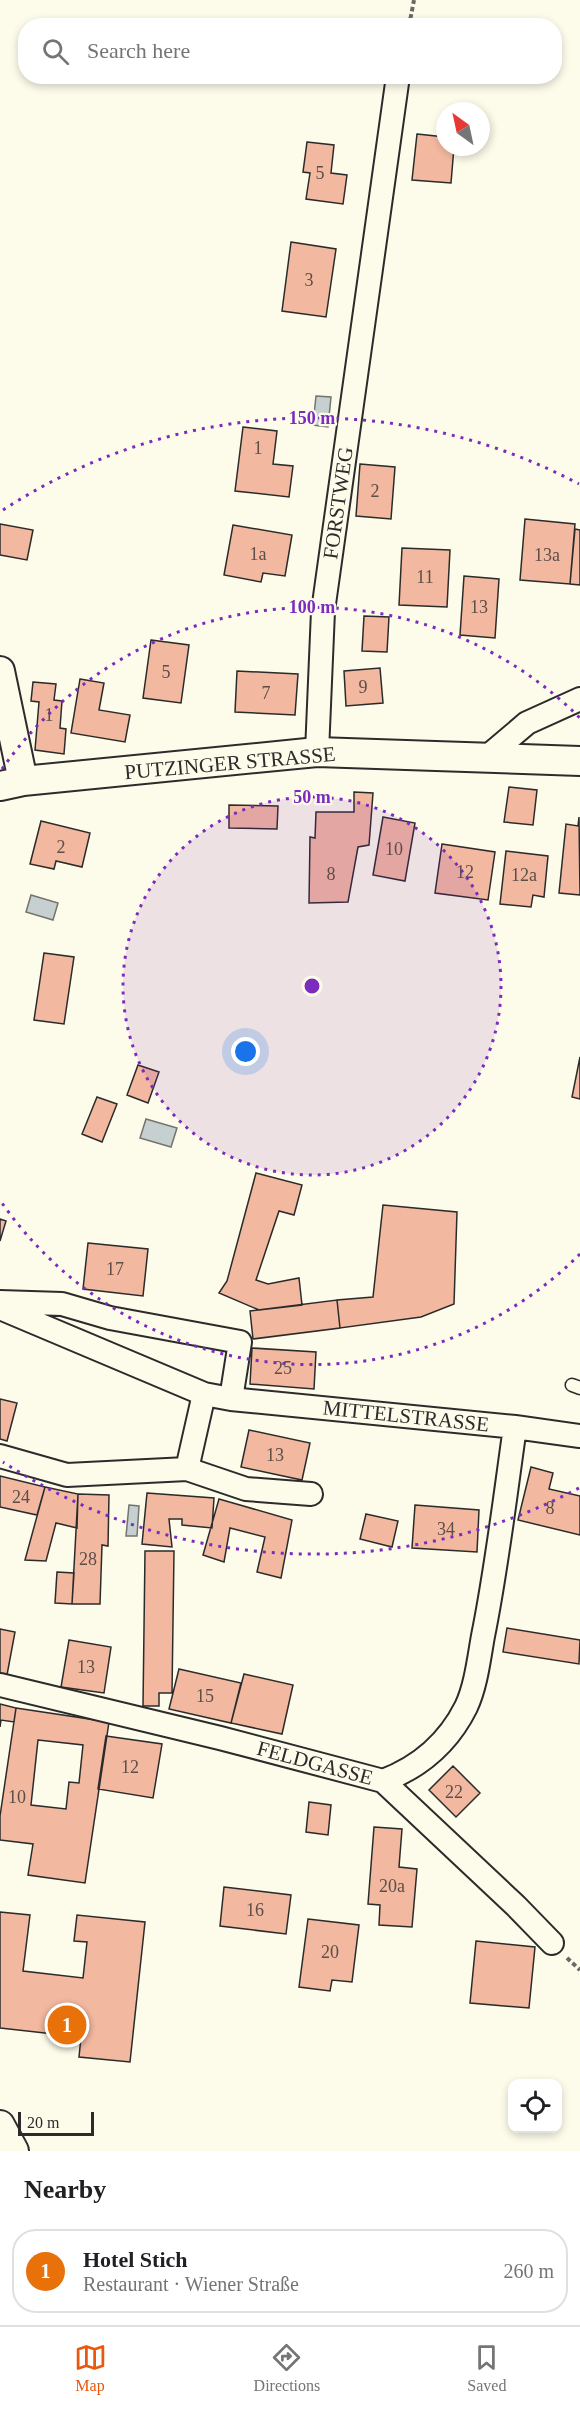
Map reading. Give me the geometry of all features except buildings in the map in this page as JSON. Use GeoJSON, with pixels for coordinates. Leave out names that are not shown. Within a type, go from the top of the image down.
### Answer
{"type":"FeatureCollection","features":[{"type":"Feature","properties":{"kind":"street","name":"FORSTWEG"},"geometry":{"type":"LineString","coordinates":[[317,752],[323,611],[397,84]]}},
{"type":"Feature","properties":{"kind":"street"},"geometry":{"type":"LineString","coordinates":[[0,671],[12,784]]}},
{"type":"Feature","properties":{"kind":"street"},"geometry":{"type":"LineString","coordinates":[[487,757],[527,723],[580,699]]}},
{"type":"Feature","properties":{"kind":"street","name":"PUTZINGER STRASSE"},"geometry":{"type":"LineString","coordinates":[[12,784],[317,752],[580,761]]}},
{"type":"Feature","properties":{"kind":"street"},"geometry":{"type":"LineString","coordinates":[[0,1302],[62,1304],[111,1318],[240,1342],[231,1399]]}},
{"type":"Feature","properties":{"kind":"street","name":"MITTELSTRASSE"},"geometry":{"type":"LineString","coordinates":[[0,1308],[204,1394],[231,1399],[515,1427],[580,1436]]}},
{"type":"Feature","properties":{"kind":"street"},"geometry":{"type":"LineString","coordinates":[[187,1469],[204,1394]]}},
{"type":"Feature","properties":{"kind":"street","name":"FELDGASSE"},"geometry":{"type":"LineString","coordinates":[[0,1685],[220,1738],[383,1781],[407,1772],[433,1752],[451,1731],[467,1705],[491,1598],[515,1427]]}},
{"type":"Feature","properties":{"kind":"street"},"geometry":{"type":"LineString","coordinates":[[0,1456],[67,1475],[187,1469],[246,1489],[311,1494]]}},
{"type":"Feature","properties":{"kind":"street"},"geometry":{"type":"LineString","coordinates":[[383,1781],[552,1943]]}},
{"type":"Feature","properties":{"kind":"street"},"geometry":{"type":"LineString","coordinates":[[0,2125],[14,2151]]}},
{"type":"Feature","properties":{"kind":"path"},"geometry":{"type":"LineString","coordinates":[[411,18],[414,0]]}},
{"type":"Feature","properties":{"kind":"shaded area"},"geometry":{"type":"Polygon","coordinates":[[[316,396],[331,397],[328,427],[313,425],[316,396]]]}},
{"type":"Feature","properties":{"kind":"shaded area"},"geometry":{"type":"Polygon","coordinates":[[[31,895],[58,903],[53,920],[26,912],[31,895]]]}},
{"type":"Feature","properties":{"kind":"shaded area"},"geometry":{"type":"Polygon","coordinates":[[[146,1119],[177,1128],[171,1147],[140,1138],[146,1119]]]}},
{"type":"Feature","properties":{"kind":"shaded area"},"geometry":{"type":"Polygon","coordinates":[[[129,1505],[139,1506],[137,1536],[126,1536],[129,1505]]]}},
{"type":"Feature","properties":{"kind":"place","name":"Hotel Stich"},"geometry":{"type":"Point","coordinates":[67,2025]}}]}
